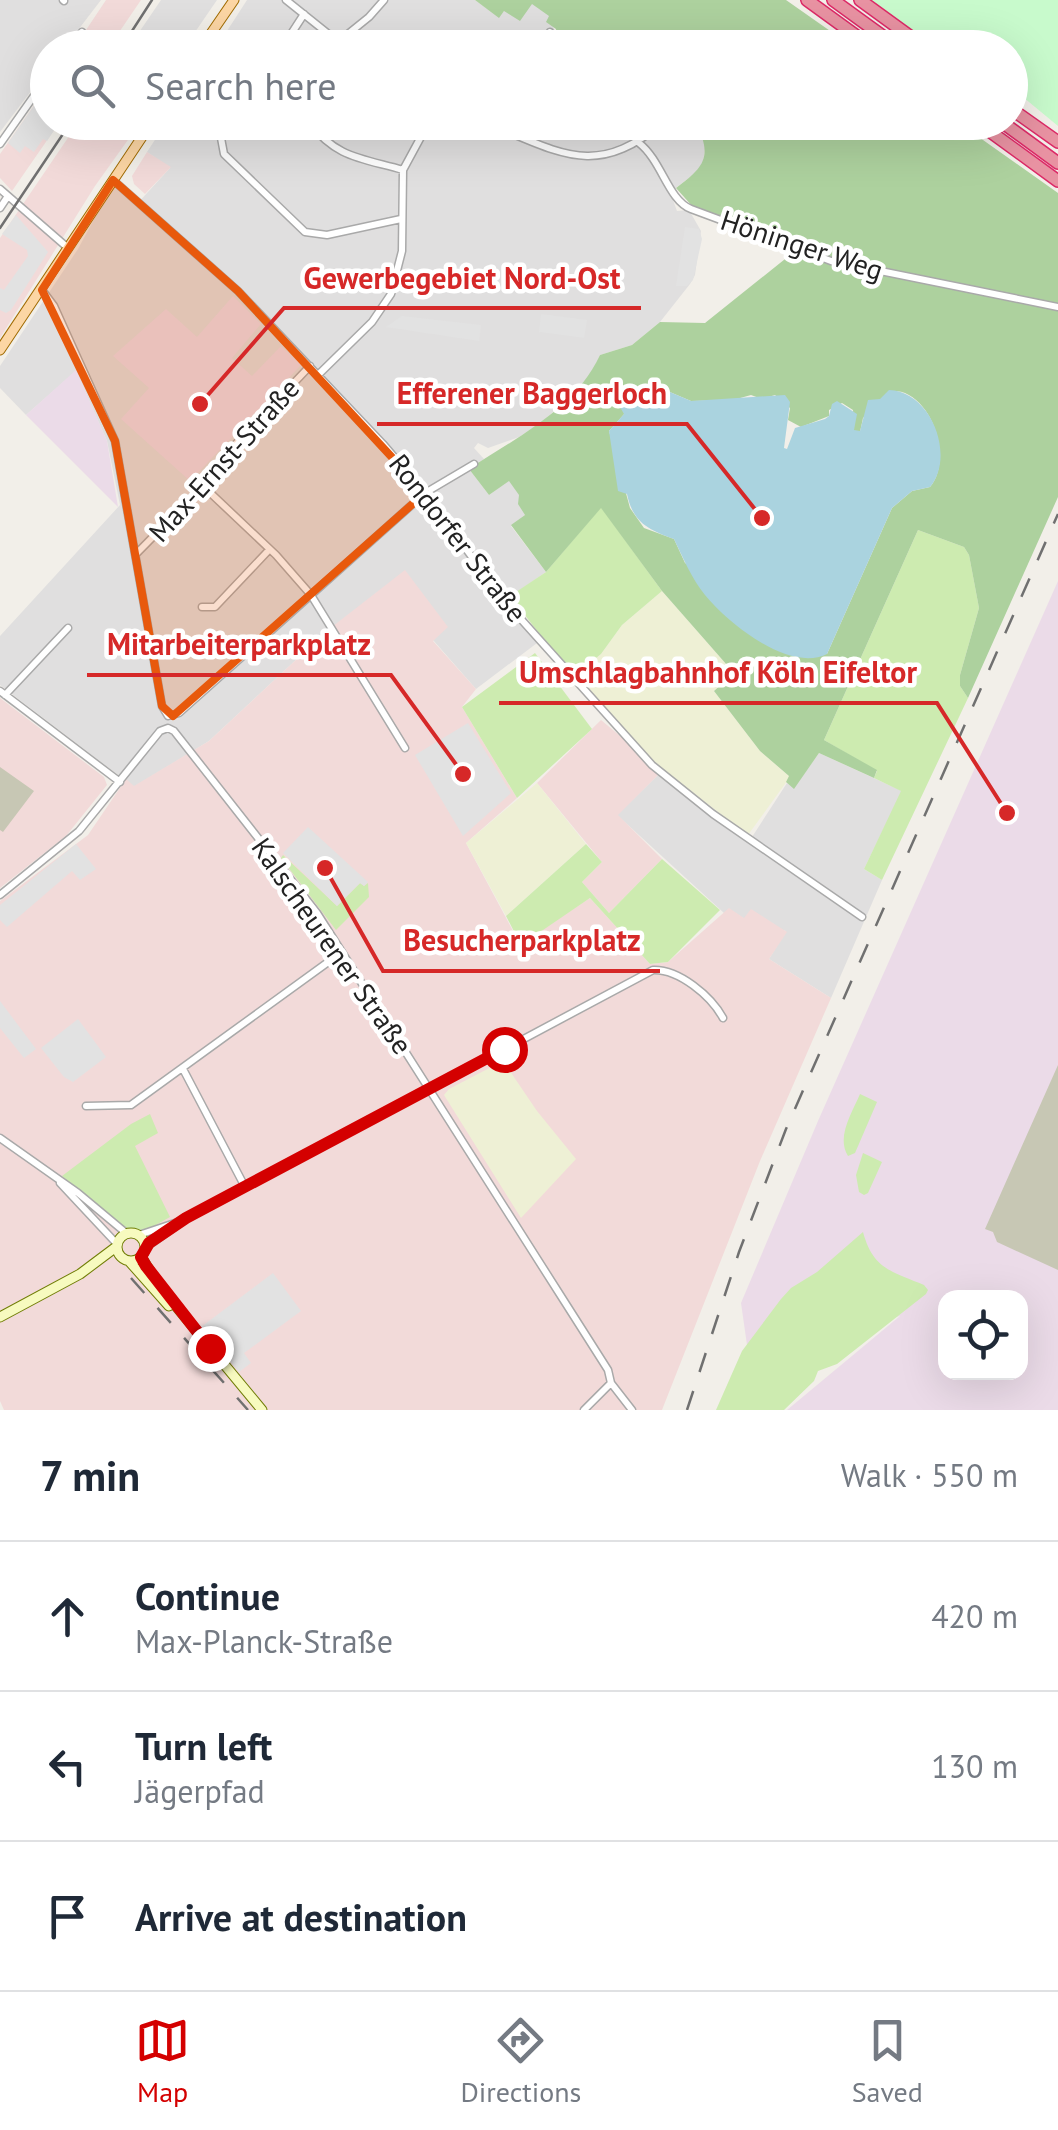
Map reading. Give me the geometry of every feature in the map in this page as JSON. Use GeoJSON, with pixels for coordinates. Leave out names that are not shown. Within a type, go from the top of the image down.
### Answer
{"type":"FeatureCollection","features":[{"type":"Feature","properties":{"kind":"highway"},"geometry":{"type":"LineString","coordinates":[[807,0],[848,30]]}},
{"type":"Feature","properties":{"kind":"highway"},"geometry":{"type":"LineString","coordinates":[[834,0],[875,30]]}},
{"type":"Feature","properties":{"kind":"highway"},"geometry":{"type":"LineString","coordinates":[[860,0],[901,30]]}},
{"type":"Feature","properties":{"kind":"highway"},"geometry":{"type":"LineString","coordinates":[[867,24],[878,30]]}},
{"type":"Feature","properties":{"kind":"highway"},"geometry":{"type":"LineString","coordinates":[[1028,121],[1058,142]]}},
{"type":"Feature","properties":{"kind":"highway"},"geometry":{"type":"LineString","coordinates":[[1002,140],[1058,181]]}},
{"type":"Feature","properties":{"kind":"highway"},"geometry":{"type":"LineString","coordinates":[[1027,140],[1058,163]]}},
{"type":"Feature","properties":{"kind":"main road"},"geometry":{"type":"LineString","coordinates":[[213,30],[234,0]]}},
{"type":"Feature","properties":{"kind":"main road"},"geometry":{"type":"LineString","coordinates":[[0,350],[140,140]]}},
{"type":"Feature","properties":{"kind":"main road"},"geometry":{"type":"LineString","coordinates":[[80,1274],[117,1246],[126,1234],[139,1235],[161,1288],[262,1410]]}},
{"type":"Feature","properties":{"kind":"main road"},"geometry":{"type":"LineString","coordinates":[[117,1246],[210,1348]]}},
{"type":"Feature","properties":{"kind":"main road"},"geometry":{"type":"LineString","coordinates":[[0,1317],[80,1274],[143,1252]]}},
{"type":"Feature","properties":{"kind":"street"},"geometry":{"type":"LineString","coordinates":[[286,0],[323,30]]}},
{"type":"Feature","properties":{"kind":"street"},"geometry":{"type":"LineString","coordinates":[[353,30],[384,0]]}},
{"type":"Feature","properties":{"kind":"street"},"geometry":{"type":"LineString","coordinates":[[294,30],[304,14]]}},
{"type":"Feature","properties":{"kind":"street"},"geometry":{"type":"LineString","coordinates":[[0,144],[30,102]]}},
{"type":"Feature","properties":{"kind":"street"},"geometry":{"type":"LineString","coordinates":[[222,140],[224,154],[305,232],[327,235],[401,218]]}},
{"type":"Feature","properties":{"kind":"street"},"geometry":{"type":"LineString","coordinates":[[324,140],[331,148],[403,170]]}},
{"type":"Feature","properties":{"kind":"street"},"geometry":{"type":"LineString","coordinates":[[318,375],[372,322],[391,294],[400,267],[403,170],[419,140]]}},
{"type":"Feature","properties":{"kind":"street"},"geometry":{"type":"LineString","coordinates":[[534,140],[582,157],[609,156],[642,140]]}},
{"type":"Feature","properties":{"kind":"street","name":"Höninger Weg"},"geometry":{"type":"LineString","coordinates":[[639,143],[657,160],[680,204],[691,209],[831,261],[1058,306]]}},
{"type":"Feature","properties":{"kind":"street","name":"Rondorfer Straße"},"geometry":{"type":"LineString","coordinates":[[113,180],[238,291],[310,366],[425,492],[501,598],[652,765],[714,814],[862,917]]}},
{"type":"Feature","properties":{"kind":"street"},"geometry":{"type":"LineString","coordinates":[[0,190],[70,248]]}},
{"type":"Feature","properties":{"kind":"street"},"geometry":{"type":"LineString","coordinates":[[0,208],[8,196]]}},
{"type":"Feature","properties":{"kind":"street"},"geometry":{"type":"LineString","coordinates":[[42,290],[54,306],[111,428],[165,714],[179,713],[425,492],[474,464]]}},
{"type":"Feature","properties":{"kind":"street","name":"Max-Ernst-Straße"},"geometry":{"type":"LineString","coordinates":[[137,553],[310,366]]}},
{"type":"Feature","properties":{"kind":"street"},"geometry":{"type":"LineString","coordinates":[[203,486],[311,594],[404,748]]}},
{"type":"Feature","properties":{"kind":"street"},"geometry":{"type":"LineString","coordinates":[[202,607],[214,607],[268,551]]}},
{"type":"Feature","properties":{"kind":"street"},"geometry":{"type":"LineString","coordinates":[[0,895],[73,838],[120,782],[3,693],[68,628]]}},
{"type":"Feature","properties":{"kind":"street","name":"Kalscheurener Straße"},"geometry":{"type":"LineString","coordinates":[[120,782],[163,729],[177,734],[317,913],[632,1410]]}},
{"type":"Feature","properties":{"kind":"street"},"geometry":{"type":"LineString","coordinates":[[86,1106],[131,1105],[342,952]]}},
{"type":"Feature","properties":{"kind":"street"},"geometry":{"type":"LineString","coordinates":[[139,1235],[184,1220],[653,970],[666,971],[698,990],[723,1018]]}},
{"type":"Feature","properties":{"kind":"street"},"geometry":{"type":"LineString","coordinates":[[182,1069],[246,1187]]}},
{"type":"Feature","properties":{"kind":"street"},"geometry":{"type":"LineString","coordinates":[[0,1138],[126,1234]]}},
{"type":"Feature","properties":{"kind":"street"},"geometry":{"type":"LineString","coordinates":[[53,1175],[117,1246]]}},
{"type":"Feature","properties":{"kind":"street"},"geometry":{"type":"LineString","coordinates":[[143,1252],[184,1220]]}},
{"type":"Feature","properties":{"kind":"street"},"geometry":{"type":"LineString","coordinates":[[584,1410],[611,1382]]}},
{"type":"Feature","properties":{"kind":"highlighted area"},"geometry":{"type":"Polygon","coordinates":[[[113,180],[238,291],[425,493],[173,716],[162,706],[115,441],[42,290],[113,180]]]}},
{"type":"Feature","properties":{"kind":"shaded area"},"geometry":{"type":"Polygon","coordinates":[[[0,0],[101,0],[78,30],[30,30],[30,92],[0,132],[0,0]]]}},
{"type":"Feature","properties":{"kind":"shaded area"},"geometry":{"type":"Polygon","coordinates":[[[106,0],[141,0],[121,30],[86,30],[106,0]]]}},
{"type":"Feature","properties":{"kind":"shaded area"},"geometry":{"type":"Polygon","coordinates":[[[161,0],[217,0],[196,30],[141,30],[161,0]]]}},
{"type":"Feature","properties":{"kind":"shaded area"},"geometry":{"type":"Polygon","coordinates":[[[247,0],[475,0],[499,17],[504,11],[532,3],[550,16],[554,30],[228,30],[247,0]]]}},
{"type":"Feature","properties":{"kind":"shaded area"},"geometry":{"type":"Polygon","coordinates":[[[30,111],[30,140],[47,140],[12,191],[0,178],[0,154],[30,111]]]}},
{"type":"Feature","properties":{"kind":"shaded area"},"geometry":{"type":"Polygon","coordinates":[[[30,111],[30,140],[42,140],[34,152],[25,146],[20,153],[8,143],[30,111]]]}},
{"type":"Feature","properties":{"kind":"shaded area"},"geometry":{"type":"Polygon","coordinates":[[[66,140],[128,140],[0,338],[0,238],[66,140]]]}},
{"type":"Feature","properties":{"kind":"shaded area"},"geometry":{"type":"Polygon","coordinates":[[[155,140],[706,142],[700,170],[670,192],[677,211],[689,210],[701,231],[695,275],[690,284],[660,322],[632,345],[600,355],[588,380],[543,421],[519,437],[488,448],[478,443],[474,448],[484,459],[469,469],[489,495],[509,480],[520,495],[525,515],[511,526],[546,572],[510,597],[541,640],[476,689],[433,640],[328,630],[209,741],[134,787],[0,685],[0,636],[120,505],[107,441],[76,371],[26,415],[0,388],[0,366],[78,249],[113,184],[136,205],[170,168],[147,152],[155,140]]]}},
{"type":"Feature","properties":{"kind":"shaded area"},"geometry":{"type":"Polygon","coordinates":[[[147,152],[171,167],[145,194],[134,184],[132,176],[147,152]]]}},
{"type":"Feature","properties":{"kind":"shaded area"},"geometry":{"type":"Polygon","coordinates":[[[16,215],[48,252],[6,313],[0,310],[0,288],[4,290],[28,256],[27,250],[2,234],[16,215]]]}},
{"type":"Feature","properties":{"kind":"shaded area"},"geometry":{"type":"Polygon","coordinates":[[[685,227],[699,229],[702,239],[693,280],[687,286],[676,286],[685,227]]]}},
{"type":"Feature","properties":{"kind":"shaded area"},"geometry":{"type":"Polygon","coordinates":[[[455,267],[487,271],[485,287],[436,281],[438,270],[454,272],[455,267]]]}},
{"type":"Feature","properties":{"kind":"shaded area"},"geometry":{"type":"Polygon","coordinates":[[[233,296],[261,324],[232,358],[252,376],[281,346],[301,365],[190,481],[121,419],[149,388],[113,356],[166,309],[197,337],[233,296]]]}},
{"type":"Feature","properties":{"kind":"shaded area"},"geometry":{"type":"Polygon","coordinates":[[[541,314],[587,320],[584,338],[539,332],[541,314]]]}},
{"type":"Feature","properties":{"kind":"shaded area"},"geometry":{"type":"Polygon","coordinates":[[[402,316],[481,325],[479,341],[386,327],[402,316]]]}},
{"type":"Feature","properties":{"kind":"shaded area"},"geometry":{"type":"Polygon","coordinates":[[[76,370],[107,441],[118,507],[26,415],[76,370]]]}},
{"type":"Feature","properties":{"kind":"shaded area"},"geometry":{"type":"Polygon","coordinates":[[[405,570],[448,627],[433,641],[476,689],[462,707],[517,798],[466,843],[520,944],[590,898],[650,964],[668,962],[729,908],[744,918],[751,909],[787,932],[769,959],[831,998],[760,1161],[662,1410],[4,1410],[0,1401],[0,901],[88,835],[126,779],[134,786],[209,741],[328,630],[405,570]]]}},
{"type":"Feature","properties":{"kind":"shaded area"},"geometry":{"type":"Polygon","coordinates":[[[1058,581],[1058,1410],[787,1410],[900,1316],[749,1359],[741,1303],[1058,581]]]}},
{"type":"Feature","properties":{"kind":"shaded area"},"geometry":{"type":"Polygon","coordinates":[[[662,591],[734,673],[714,691],[760,751],[790,777],[748,835],[654,763],[573,677],[601,654],[622,625],[662,591]]]}},
{"type":"Feature","properties":{"kind":"shaded area"},"geometry":{"type":"Polygon","coordinates":[[[0,698],[104,777],[107,785],[66,836],[0,888],[0,698]]]}},
{"type":"Feature","properties":{"kind":"shaded area"},"geometry":{"type":"Polygon","coordinates":[[[601,720],[662,771],[618,815],[662,859],[609,913],[582,882],[602,862],[537,783],[601,720]]]}},
{"type":"Feature","properties":{"kind":"shaded area"},"geometry":{"type":"Polygon","coordinates":[[[468,723],[511,793],[463,836],[415,755],[468,723]]]}},
{"type":"Feature","properties":{"kind":"shaded area"},"geometry":{"type":"Polygon","coordinates":[[[819,753],[902,791],[864,869],[882,880],[831,998],[769,959],[786,931],[724,913],[617,815],[662,771],[752,837],[787,783],[794,788],[819,753]]]}},
{"type":"Feature","properties":{"kind":"shaded area"},"geometry":{"type":"Polygon","coordinates":[[[0,767],[34,791],[3,832],[0,830],[0,767]]]}},
{"type":"Feature","properties":{"kind":"shaded area"},"geometry":{"type":"Polygon","coordinates":[[[537,783],[586,844],[506,916],[466,843],[537,783]]]}},
{"type":"Feature","properties":{"kind":"shaded area"},"geometry":{"type":"Polygon","coordinates":[[[308,827],[368,882],[364,886],[360,883],[337,906],[283,853],[308,827]]]}},
{"type":"Feature","properties":{"kind":"shaded area"},"geometry":{"type":"Polygon","coordinates":[[[76,844],[96,869],[80,880],[72,871],[7,927],[0,920],[0,905],[76,844]]]}},
{"type":"Feature","properties":{"kind":"shaded area"},"geometry":{"type":"Polygon","coordinates":[[[0,1001],[36,1049],[24,1058],[0,1028],[0,1001]]]}},
{"type":"Feature","properties":{"kind":"shaded area"},"geometry":{"type":"Polygon","coordinates":[[[78,1019],[106,1057],[73,1082],[64,1077],[41,1048],[78,1019]]]}},
{"type":"Feature","properties":{"kind":"shaded area"},"geometry":{"type":"Polygon","coordinates":[[[503,1061],[576,1159],[521,1218],[444,1095],[503,1061]]]}},
{"type":"Feature","properties":{"kind":"shaded area"},"geometry":{"type":"Polygon","coordinates":[[[1058,1065],[1058,1270],[997,1242],[993,1232],[985,1229],[1058,1065]]]}},
{"type":"Feature","properties":{"kind":"shaded area"},"geometry":{"type":"Polygon","coordinates":[[[273,1273],[301,1311],[244,1353],[251,1363],[239,1372],[201,1327],[273,1273]]]}},
{"type":"Feature","properties":{"kind":"green space"},"geometry":{"type":"Polygon","coordinates":[[[475,0],[786,0],[829,30],[556,30],[546,22],[549,16],[532,4],[520,21],[504,11],[499,18],[475,0]]]}},
{"type":"Feature","properties":{"kind":"green space"},"geometry":{"type":"Polygon","coordinates":[[[868,0],[1058,0],[1058,126],[1028,101],[1028,30],[911,30],[868,0]]]}},
{"type":"Feature","properties":{"kind":"green space"},"geometry":{"type":"Polygon","coordinates":[[[702,140],[983,140],[1058,193],[1058,305],[832,258],[693,207],[676,188],[699,167],[702,140]]]}},
{"type":"Feature","properties":{"kind":"green space"},"geometry":{"type":"Polygon","coordinates":[[[795,251],[846,267],[1058,308],[1058,497],[968,698],[960,686],[960,675],[979,608],[969,555],[964,547],[918,530],[824,740],[877,770],[874,778],[819,753],[794,789],[786,782],[789,776],[760,751],[714,691],[734,673],[662,591],[601,508],[546,572],[511,525],[525,515],[518,504],[519,495],[509,481],[489,495],[469,469],[560,406],[576,391],[600,355],[632,345],[660,322],[705,323],[795,251]],[[651,384],[609,431],[630,508],[644,528],[674,539],[685,563],[827,654],[892,508],[912,491],[930,487],[936,476],[939,450],[932,422],[916,400],[897,391],[889,391],[863,418],[860,432],[854,431],[853,410],[842,403],[829,410],[829,416],[801,427],[788,420],[790,408],[775,395],[762,399],[751,395],[733,400],[691,401],[651,384]]]}},
{"type":"Feature","properties":{"kind":"green space"},"geometry":{"type":"Polygon","coordinates":[[[601,507],[662,591],[622,625],[601,654],[573,677],[510,596],[546,572],[601,507]]]}},
{"type":"Feature","properties":{"kind":"green space"},"geometry":{"type":"Polygon","coordinates":[[[918,530],[964,547],[979,608],[960,675],[960,686],[968,698],[882,880],[864,869],[901,791],[874,778],[877,771],[824,740],[918,530]]]}},
{"type":"Feature","properties":{"kind":"green space"},"geometry":{"type":"Polygon","coordinates":[[[535,653],[592,729],[517,798],[462,707],[535,653]]]}},
{"type":"Feature","properties":{"kind":"green space"},"geometry":{"type":"Polygon","coordinates":[[[586,844],[602,862],[582,882],[609,913],[662,859],[720,910],[668,962],[650,964],[590,898],[521,945],[506,916],[586,844]]]}},
{"type":"Feature","properties":{"kind":"green space"},"geometry":{"type":"Polygon","coordinates":[[[283,855],[337,906],[360,883],[368,883],[369,897],[336,930],[281,858],[283,855]]]}},
{"type":"Feature","properties":{"kind":"green space"},"geometry":{"type":"Polygon","coordinates":[[[860,1094],[877,1102],[855,1153],[848,1156],[844,1133],[860,1094]]]}},
{"type":"Feature","properties":{"kind":"green space"},"geometry":{"type":"Polygon","coordinates":[[[150,1114],[158,1133],[135,1146],[170,1217],[145,1231],[124,1229],[62,1176],[150,1114]]]}},
{"type":"Feature","properties":{"kind":"green space"},"geometry":{"type":"Polygon","coordinates":[[[863,1153],[882,1162],[864,1195],[859,1192],[856,1175],[863,1153]]]}},
{"type":"Feature","properties":{"kind":"green space"},"geometry":{"type":"Polygon","coordinates":[[[863,1232],[878,1261],[924,1285],[926,1294],[837,1364],[818,1371],[814,1381],[784,1410],[716,1410],[742,1351],[781,1299],[863,1232]]]}},
{"type":"Feature","properties":{"kind":"water"},"geometry":{"type":"Polygon","coordinates":[[[651,384],[691,401],[785,395],[790,402],[784,448],[787,449],[795,428],[825,419],[837,401],[857,414],[854,430],[860,431],[868,400],[880,399],[889,390],[904,393],[927,413],[940,443],[937,474],[930,487],[912,491],[892,508],[827,654],[795,657],[778,651],[728,619],[705,595],[674,539],[643,524],[633,512],[627,494],[618,491],[609,431],[624,414],[620,407],[651,384]]]}},
{"type":"Feature","properties":{"kind":"tram line"},"geometry":{"type":"LineString","coordinates":[[133,30],[152,0]]}},
{"type":"Feature","properties":{"kind":"tram line"},"geometry":{"type":"LineString","coordinates":[[0,228],[59,140]]}},
{"type":"Feature","properties":{"kind":"railway"},"geometry":{"type":"LineString","coordinates":[[687,1410],[739,1252],[786,1129],[1058,514]]}},
{"type":"Feature","properties":{"kind":"railway"},"geometry":{"type":"LineString","coordinates":[[131,1278],[248,1410]]}},
{"type":"Feature","properties":{"kind":"place","name":"Gewerbegebiet Nord-Ost"},"geometry":{"type":"Point","coordinates":[200,404]}},
{"type":"Feature","properties":{"kind":"place","name":"Efferener Baggerloch"},"geometry":{"type":"Point","coordinates":[762,518]}},
{"type":"Feature","properties":{"kind":"place","name":"Mitarbeiterparkplatz"},"geometry":{"type":"Point","coordinates":[463,774]}},
{"type":"Feature","properties":{"kind":"place","name":"Umschlagbahnhof Köln Eifeltor"},"geometry":{"type":"Point","coordinates":[1007,813]}},
{"type":"Feature","properties":{"kind":"place","name":"Besucherparkplatz"},"geometry":{"type":"Point","coordinates":[325,868]}},
{"type":"Feature","properties":{"kind":"route"},"geometry":{"type":"LineString","coordinates":[[210,1348],[146,1266],[141,1257],[149,1243],[186,1218],[504,1049]]}}]}
